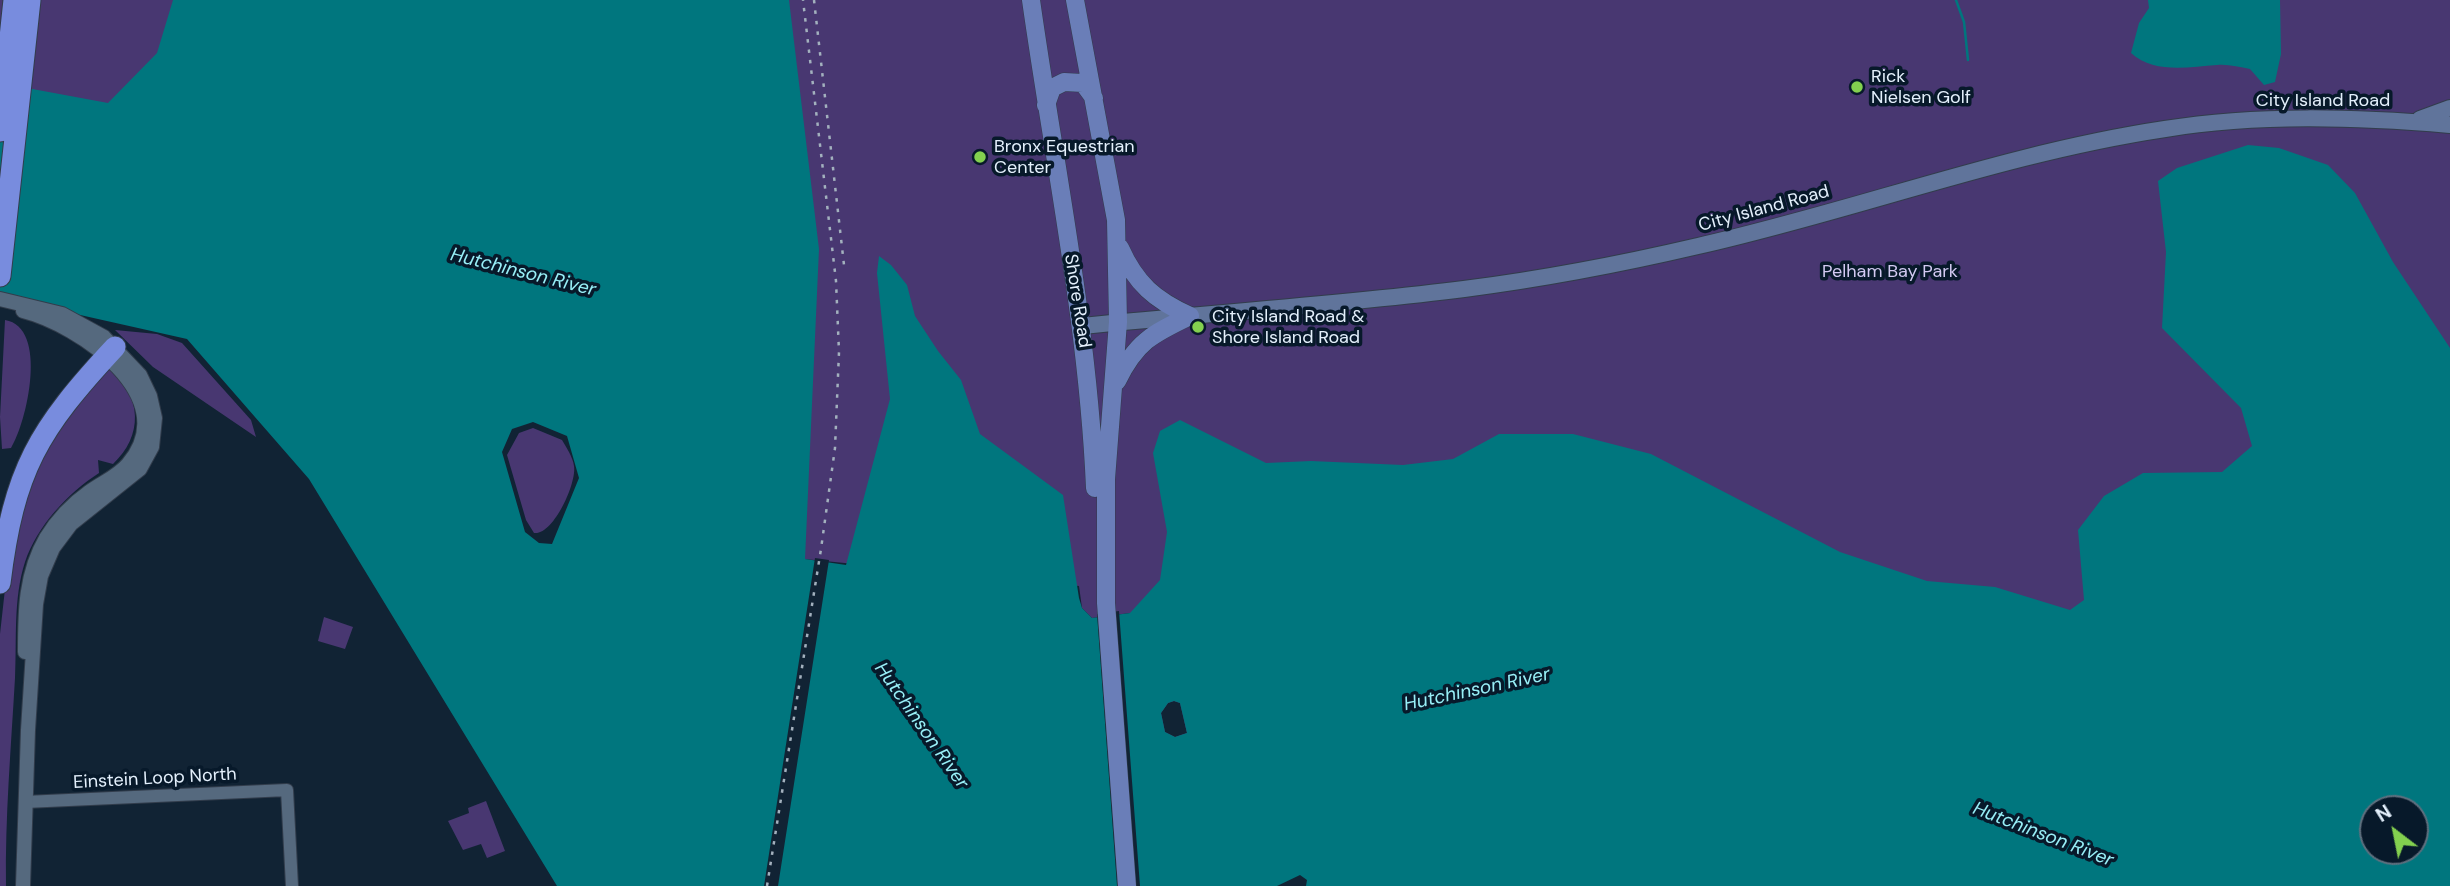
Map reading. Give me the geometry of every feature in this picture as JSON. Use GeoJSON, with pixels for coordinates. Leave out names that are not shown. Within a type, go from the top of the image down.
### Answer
{"type":"FeatureCollection","features":[{"type":"Feature","properties":{"kind":"highway"},"geometry":{"type":"LineString","coordinates":[[0,131],[22,1]]}},
{"type":"Feature","properties":{"kind":"highway"},"geometry":{"type":"LineString","coordinates":[[0,275],[22,1]]}},
{"type":"Feature","properties":{"kind":"highway"},"geometry":{"type":"LineString","coordinates":[[0,583],[10,514],[27,463],[58,410],[111,351]]}},
{"type":"Feature","properties":{"kind":"main road","name":"Shore Road"},"geometry":{"type":"LineString","coordinates":[[1031,0],[1082,326],[1090,396],[1098,554],[1106,603]]}},
{"type":"Feature","properties":{"kind":"main road","name":"Shore Road"},"geometry":{"type":"LineString","coordinates":[[1075,0],[1117,241],[1118,322],[1106,479],[1106,603],[1127,886]]}},
{"type":"Feature","properties":{"kind":"main road"},"geometry":{"type":"LineString","coordinates":[[1046,106],[1052,88],[1064,82],[1083,83],[1094,98]]}},
{"type":"Feature","properties":{"kind":"main road"},"geometry":{"type":"LineString","coordinates":[[2411,121],[2450,108]]}},
{"type":"Feature","properties":{"kind":"main road","name":"City Island Road"},"geometry":{"type":"LineString","coordinates":[[1082,326],[1467,289],[1562,273],[1764,230],[2012,160],[2164,129],[2226,121],[2280,119],[2411,121],[2450,125]]}},
{"type":"Feature","properties":{"kind":"main road"},"geometry":{"type":"LineString","coordinates":[[1117,241],[1131,271],[1149,293],[1190,316]]}},
{"type":"Feature","properties":{"kind":"main road"},"geometry":{"type":"LineString","coordinates":[[1113,391],[1135,348],[1158,331],[1190,316]]}},
{"type":"Feature","properties":{"kind":"street"},"geometry":{"type":"LineString","coordinates":[[0,299],[43,307],[71,317],[111,351],[138,398],[143,417],[137,451],[124,469],[83,496],[64,515],[36,561],[25,612],[28,730],[23,886]]}},
{"type":"Feature","properties":{"kind":"street"},"geometry":{"type":"LineString","coordinates":[[0,308],[28,313],[62,326],[111,351]]}},
{"type":"Feature","properties":{"kind":"street","name":"Einstein Loop North"},"geometry":{"type":"LineString","coordinates":[[25,802],[287,790],[292,886]]}},
{"type":"Feature","properties":{"kind":"green space","name":"Pelham Bay Park"},"geometry":{"type":"Polygon","coordinates":[[[0,0],[2450,0],[2450,449],[2209,591],[1171,739],[1164,734],[1130,613],[1092,618],[1082,608],[1079,586],[804,559],[0,135],[0,0]],[[1168,703],[1161,713],[1165,732],[1175,737],[1187,733],[1180,703],[1168,703]]]}},
{"type":"Feature","properties":{"kind":"green space"},"geometry":{"type":"Polygon","coordinates":[[[5,320],[19,326],[27,339],[30,377],[28,398],[17,436],[11,448],[2,449],[0,417],[5,320]]]}},
{"type":"Feature","properties":{"kind":"green space"},"geometry":{"type":"Polygon","coordinates":[[[115,330],[157,334],[182,343],[251,420],[256,437],[153,367],[115,330]]]}},
{"type":"Feature","properties":{"kind":"green space"},"geometry":{"type":"Polygon","coordinates":[[[109,369],[128,391],[133,404],[134,429],[130,441],[113,464],[98,460],[99,473],[65,500],[46,523],[30,549],[21,576],[16,620],[6,886],[0,886],[0,634],[6,580],[26,488],[64,414],[109,369]]]}},
{"type":"Feature","properties":{"kind":"green space"},"geometry":{"type":"Polygon","coordinates":[[[533,428],[562,440],[574,466],[572,484],[556,518],[541,532],[534,533],[526,520],[507,455],[519,433],[533,428]]]}},
{"type":"Feature","properties":{"kind":"green space"},"geometry":{"type":"Polygon","coordinates":[[[324,617],[353,627],[345,649],[318,641],[324,617]]]}},
{"type":"Feature","properties":{"kind":"green space"},"geometry":{"type":"Polygon","coordinates":[[[486,801],[505,851],[487,858],[481,844],[463,850],[448,821],[469,813],[468,808],[486,801]]]}},
{"type":"Feature","properties":{"kind":"water","name":"Hutchinson River"},"geometry":{"type":"Polygon","coordinates":[[[173,0],[789,0],[819,249],[805,559],[846,565],[890,399],[877,273],[879,256],[891,265],[907,285],[915,316],[961,380],[980,434],[1063,495],[1079,598],[1082,608],[1092,618],[1130,613],[1160,580],[1167,532],[1153,453],[1160,431],[1180,420],[1266,463],[1311,461],[1403,465],[1453,459],[1499,434],[1573,434],[1651,454],[1840,552],[1927,581],[1995,587],[2070,610],[2084,600],[2078,530],[2104,496],[2143,473],[2222,472],[2252,446],[2241,408],[2162,328],[2166,252],[2158,181],[2177,168],[2248,145],[2279,148],[2328,165],[2355,193],[2393,262],[2450,348],[2450,886],[1306,886],[1307,880],[1300,875],[1277,886],[557,886],[309,479],[187,339],[0,297],[0,83],[108,103],[157,53],[173,0]],[[533,422],[512,429],[502,452],[525,532],[539,543],[552,544],[579,478],[567,436],[533,422]],[[1168,703],[1161,713],[1165,732],[1175,737],[1187,733],[1180,703],[1168,703]]]}},
{"type":"Feature","properties":{"kind":"water"},"geometry":{"type":"Polygon","coordinates":[[[2148,0],[2280,0],[2281,54],[2275,82],[2264,85],[2250,69],[2234,66],[2172,68],[2140,60],[2131,53],[2139,23],[2149,8],[2148,0]]]}},
{"type":"Feature","properties":{"kind":"pier"},"geometry":{"type":"Polygon","coordinates":[[[815,558],[829,560],[778,886],[764,886],[815,558]]]}},
{"type":"Feature","properties":{"kind":"pier"},"geometry":{"type":"Polygon","coordinates":[[[1119,611],[1140,886],[1117,886],[1097,614],[1119,611]]]}},
{"type":"Feature","properties":{"kind":"waterway"},"geometry":{"type":"LineString","coordinates":[[1956,0],[1964,22],[1968,60]]}},
{"type":"Feature","properties":{"kind":"railway"},"geometry":{"type":"LineString","coordinates":[[767,886],[835,448],[839,352],[836,281],[803,0]]}},
{"type":"Feature","properties":{"kind":"railway"},"geometry":{"type":"LineString","coordinates":[[814,0],[844,265]]}},
{"type":"Feature","properties":{"kind":"place","name":"Rick Nielsen Golf"},"geometry":{"type":"Point","coordinates":[1857,87]}},
{"type":"Feature","properties":{"kind":"place","name":"Bronx Equestrian Center"},"geometry":{"type":"Point","coordinates":[980,157]}},
{"type":"Feature","properties":{"kind":"place","name":"City Island Road & Shore Island Road"},"geometry":{"type":"Point","coordinates":[1198,327]}}]}
